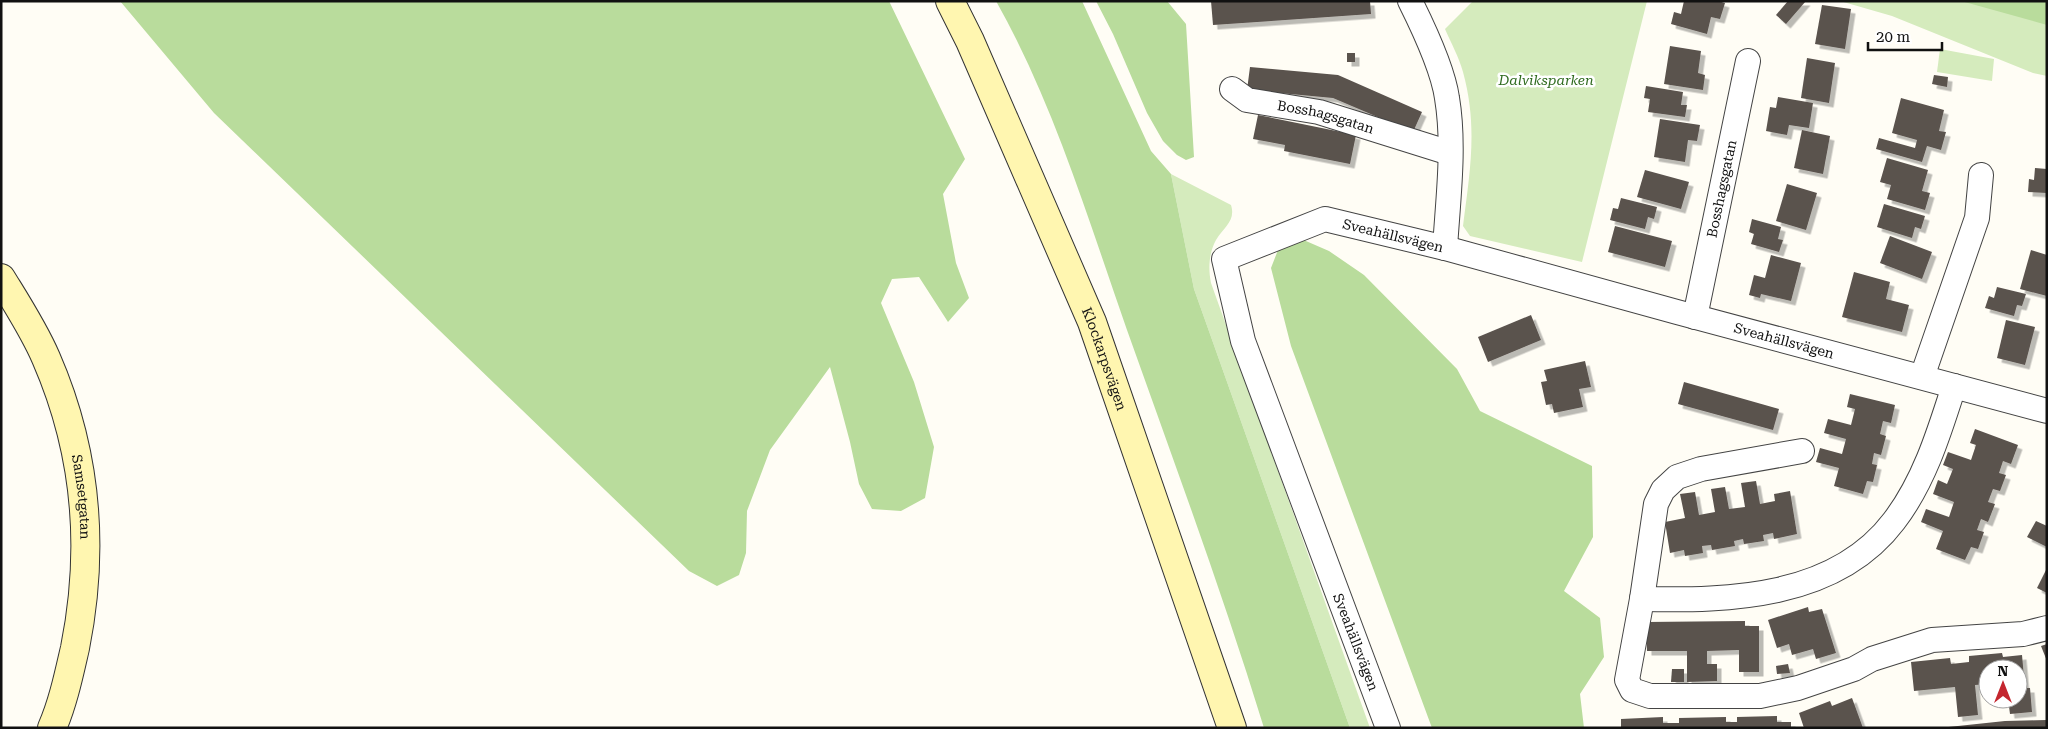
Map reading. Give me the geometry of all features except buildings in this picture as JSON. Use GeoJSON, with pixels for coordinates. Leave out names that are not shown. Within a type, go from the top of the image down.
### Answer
{"type":"FeatureCollection","features":[{"type":"Feature","properties":{"kind":"street","name":"Klockarpsvägen"},"geometry":{"type":"LineString","coordinates":[[950,1],[970,41],[1092,322],[1232,728]]}},
{"type":"Feature","properties":{"kind":"street"},"geometry":{"type":"LineString","coordinates":[[1410,1],[1427,37],[1447,97],[1450,152],[1445,248]]}},
{"type":"Feature","properties":{"kind":"street","name":"Bosshagsgatan"},"geometry":{"type":"LineString","coordinates":[[1695,317],[1748,61]]}},
{"type":"Feature","properties":{"kind":"street","name":"Bosshagsgatan"},"geometry":{"type":"LineString","coordinates":[[1232,89],[1247,100],[1319,112],[1450,152]]}},
{"type":"Feature","properties":{"kind":"street"},"geometry":{"type":"LineString","coordinates":[[1922,377],[1977,218],[1981,175]]}},
{"type":"Feature","properties":{"kind":"street","name":"Sveahällsvägen"},"geometry":{"type":"LineString","coordinates":[[1388,728],[1243,341],[1224,259],[1325,219],[1445,248],[2047,411]]}},
{"type":"Feature","properties":{"kind":"street","name":"Samsetgatan"},"geometry":{"type":"LineString","coordinates":[[1,278],[46,357],[73,437],[86,526],[86,577],[70,674],[52,728]]}},
{"type":"Feature","properties":{"kind":"street"},"geometry":{"type":"LineString","coordinates":[[1642,599],[1685,600],[1747,596],[1803,584],[1833,572],[1861,555],[1894,522],[1916,487],[1939,434],[1954,386]]}},
{"type":"Feature","properties":{"kind":"street"},"geometry":{"type":"LineString","coordinates":[[1802,451],[1701,469],[1677,477],[1663,490],[1656,504],[1642,599],[1627,680],[1632,690],[1650,696],[1760,696],[1798,688],[1854,668],[1872,659],[1932,640],[2023,634],[2047,628]]}},
{"type":"Feature","properties":{"kind":"green space"},"geometry":{"type":"Polygon","coordinates":[[[120,1],[889,1],[965,159],[943,194],[956,263],[969,298],[948,322],[919,277],[892,279],[881,303],[914,382],[934,447],[925,498],[901,511],[872,509],[859,484],[830,367],[770,450],[747,511],[746,553],[739,575],[717,586],[689,571],[214,113],[120,1]]]}},
{"type":"Feature","properties":{"kind":"green space"},"geometry":{"type":"Polygon","coordinates":[[[996,1],[1082,1],[1151,151],[1171,174],[1194,289],[1350,728],[1264,728],[1215,578],[1069,162],[1017,40],[996,1]]]}},
{"type":"Feature","properties":{"kind":"green space"},"geometry":{"type":"Polygon","coordinates":[[[1096,1],[1167,1],[1186,24],[1194,157],[1186,160],[1177,155],[1163,141],[1147,113],[1113,34],[1096,1]]]}},
{"type":"Feature","properties":{"kind":"green space","name":"Dalviksparken"},"geometry":{"type":"Polygon","coordinates":[[[1473,1],[1647,1],[1582,262],[1470,236],[1463,226],[1471,149],[1470,112],[1468,92],[1461,66],[1445,29],[1473,1]]]}},
{"type":"Feature","properties":{"kind":"green space"},"geometry":{"type":"Polygon","coordinates":[[[1840,1],[2047,1],[2047,76],[2033,73],[1892,16],[1840,1]]]}},
{"type":"Feature","properties":{"kind":"green space"},"geometry":{"type":"Polygon","coordinates":[[[1961,1],[2047,1],[2047,25],[1961,1]]]}},
{"type":"Feature","properties":{"kind":"green space"},"geometry":{"type":"Polygon","coordinates":[[[1940,49],[1994,59],[1992,81],[1937,72],[1940,49]]]}},
{"type":"Feature","properties":{"kind":"green space"},"geometry":{"type":"Polygon","coordinates":[[[1171,174],[1231,205],[1231,220],[1216,240],[1212,250],[1209,266],[1211,283],[1370,728],[1350,728],[1194,289],[1171,174]]]}},
{"type":"Feature","properties":{"kind":"green space"},"geometry":{"type":"Polygon","coordinates":[[[1299,238],[1329,251],[1364,275],[1457,369],[1480,411],[1592,466],[1593,537],[1564,591],[1600,618],[1604,657],[1580,694],[1584,728],[1432,728],[1291,346],[1271,268],[1278,250],[1299,238]]]}}]}
